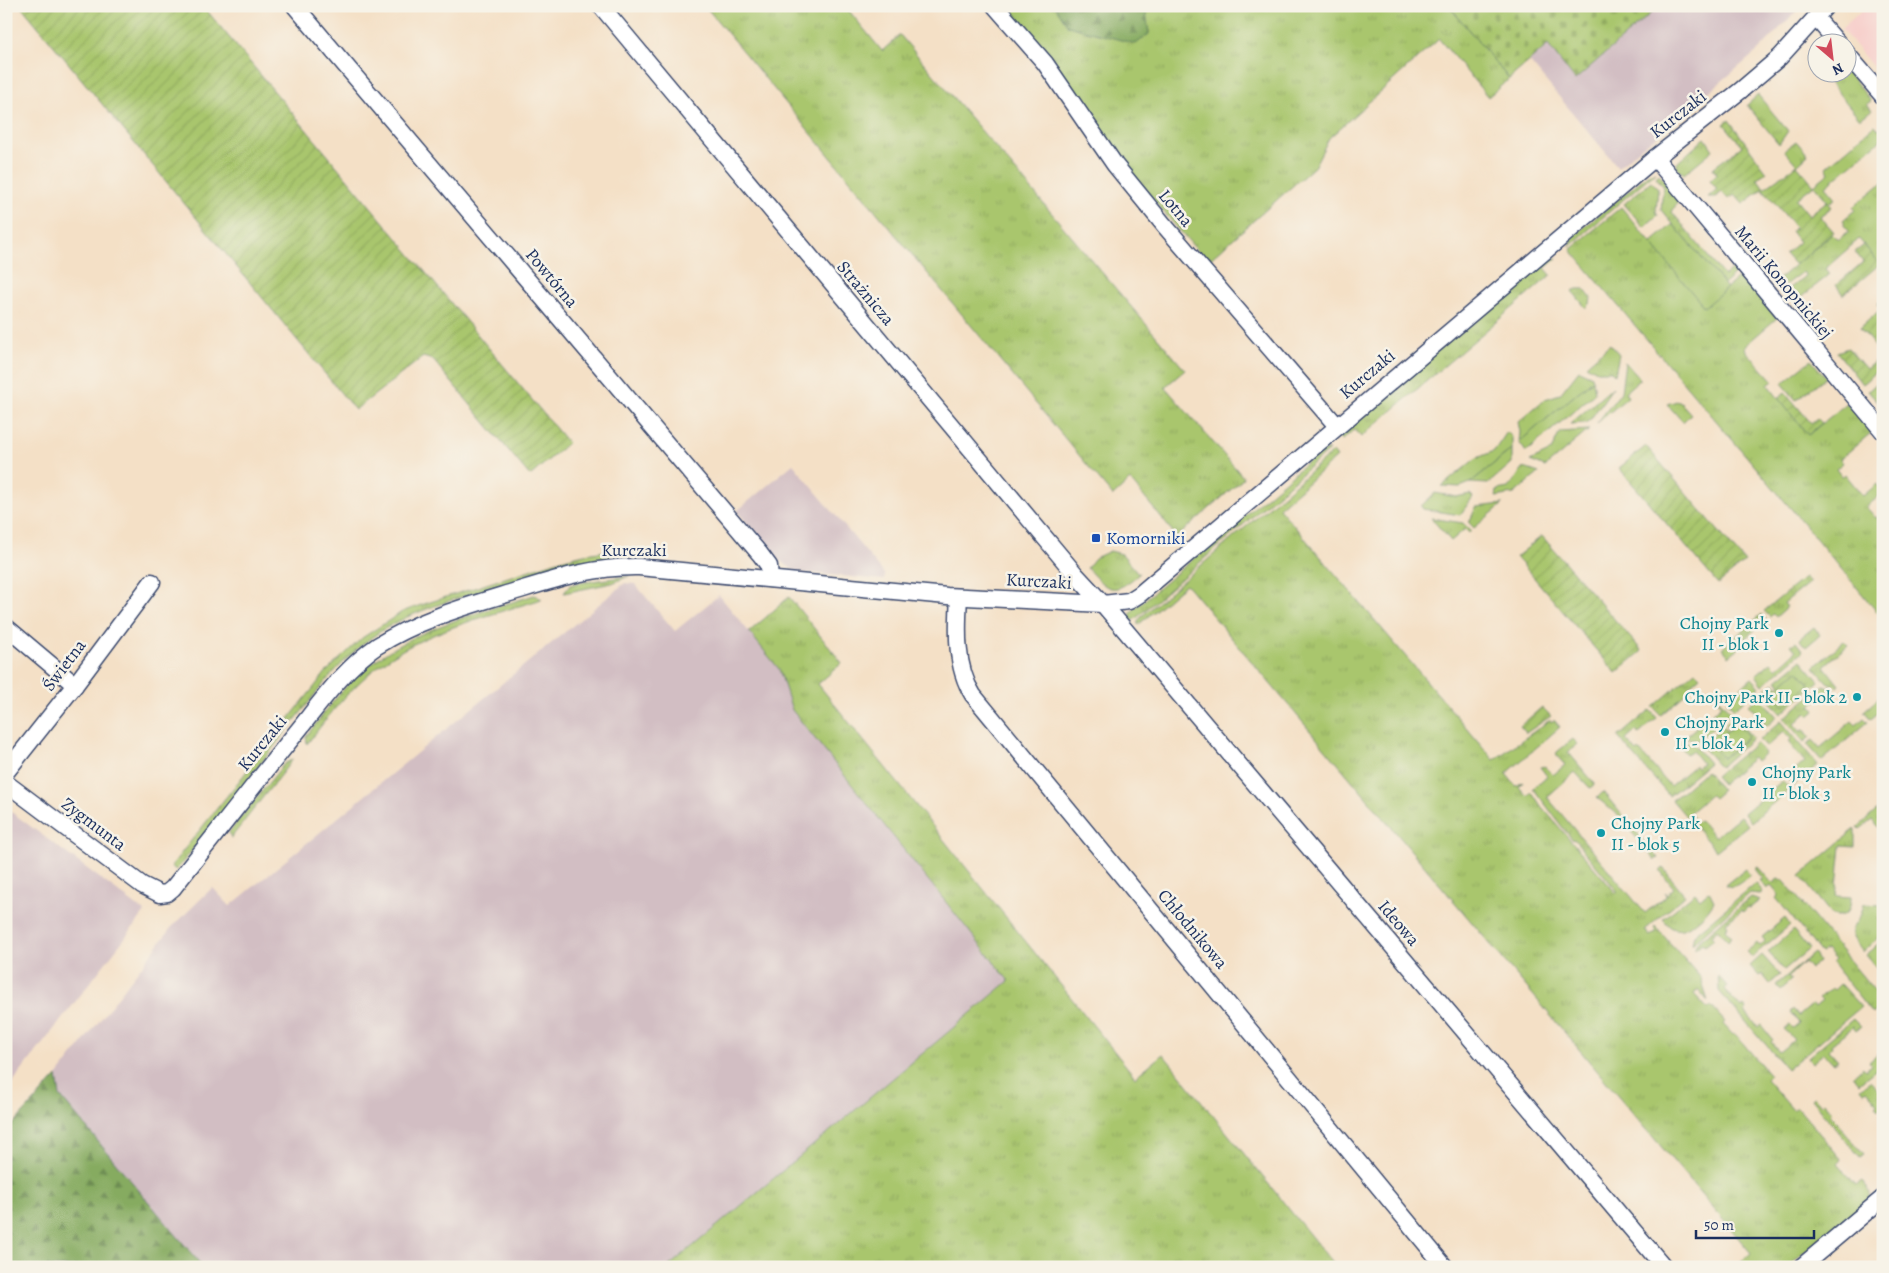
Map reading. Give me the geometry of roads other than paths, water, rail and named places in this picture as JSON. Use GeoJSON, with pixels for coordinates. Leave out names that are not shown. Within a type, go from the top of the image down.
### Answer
{"type":"FeatureCollection","features":[{"type":"Feature","properties":{"kind":"street","name":"Powtórna"},"geometry":{"type":"LineString","coordinates":[[296,6],[760,554],[769,566],[770,579]]}},
{"type":"Feature","properties":{"kind":"street","name":"Strażnicza"},"geometry":{"type":"LineString","coordinates":[[601,6],[1069,567],[1103,604]]}},
{"type":"Feature","properties":{"kind":"street","name":"Lotna"},"geometry":{"type":"LineString","coordinates":[[996,6],[1045,63],[1098,142],[1164,225],[1337,426]]}},
{"type":"Feature","properties":{"kind":"street","name":"Kurczaki"},"geometry":{"type":"LineString","coordinates":[[160,894],[167,893],[173,888],[338,682],[358,661],[403,631],[444,614],[587,570],[639,567],[958,597],[1103,604],[1120,603],[1140,594],[1655,158],[1780,57],[1821,12]]}},
{"type":"Feature","properties":{"kind":"street"},"geometry":{"type":"LineString","coordinates":[[1821,12],[1832,32]]}},
{"type":"Feature","properties":{"kind":"street"},"geometry":{"type":"LineString","coordinates":[[1856,65],[1883,96]]}},
{"type":"Feature","properties":{"kind":"street","name":"Marii Konopnickiej"},"geometry":{"type":"LineString","coordinates":[[1655,158],[1883,430]]}},
{"type":"Feature","properties":{"kind":"street","name":"Świetna"},"geometry":{"type":"LineString","coordinates":[[6,772],[75,686],[152,582]]}},
{"type":"Feature","properties":{"kind":"street","name":"Chłodnikowa"},"geometry":{"type":"LineString","coordinates":[[958,597],[960,660],[966,682],[973,695],[1445,1267]]}},
{"type":"Feature","properties":{"kind":"street","name":"Ideowa"},"geometry":{"type":"LineString","coordinates":[[1103,604],[1664,1267]]}},
{"type":"Feature","properties":{"kind":"street"},"geometry":{"type":"LineString","coordinates":[[6,627],[75,686]]}},
{"type":"Feature","properties":{"kind":"street","name":"Zygmunta"},"geometry":{"type":"LineString","coordinates":[[6,783],[142,885],[160,894]]}},
{"type":"Feature","properties":{"kind":"street"},"geometry":{"type":"LineString","coordinates":[[1801,1267],[1883,1198]]}},
{"type":"Feature","properties":{"kind":"place","name":"Komorniki"},"geometry":{"type":"Point","coordinates":[1096,538]}},
{"type":"Feature","properties":{"kind":"place","name":"Chojny Park II - blok 1"},"geometry":{"type":"Point","coordinates":[1779,633]}},
{"type":"Feature","properties":{"kind":"place","name":"Chojny Park II - blok 2"},"geometry":{"type":"Point","coordinates":[1857,697]}},
{"type":"Feature","properties":{"kind":"place","name":"Chojny Park II - blok 4"},"geometry":{"type":"Point","coordinates":[1665,732]}},
{"type":"Feature","properties":{"kind":"place","name":"Chojny Park II - blok 3"},"geometry":{"type":"Point","coordinates":[1752,782]}},
{"type":"Feature","properties":{"kind":"place","name":"Chojny Park II - blok 5"},"geometry":{"type":"Point","coordinates":[1601,833]}}]}
